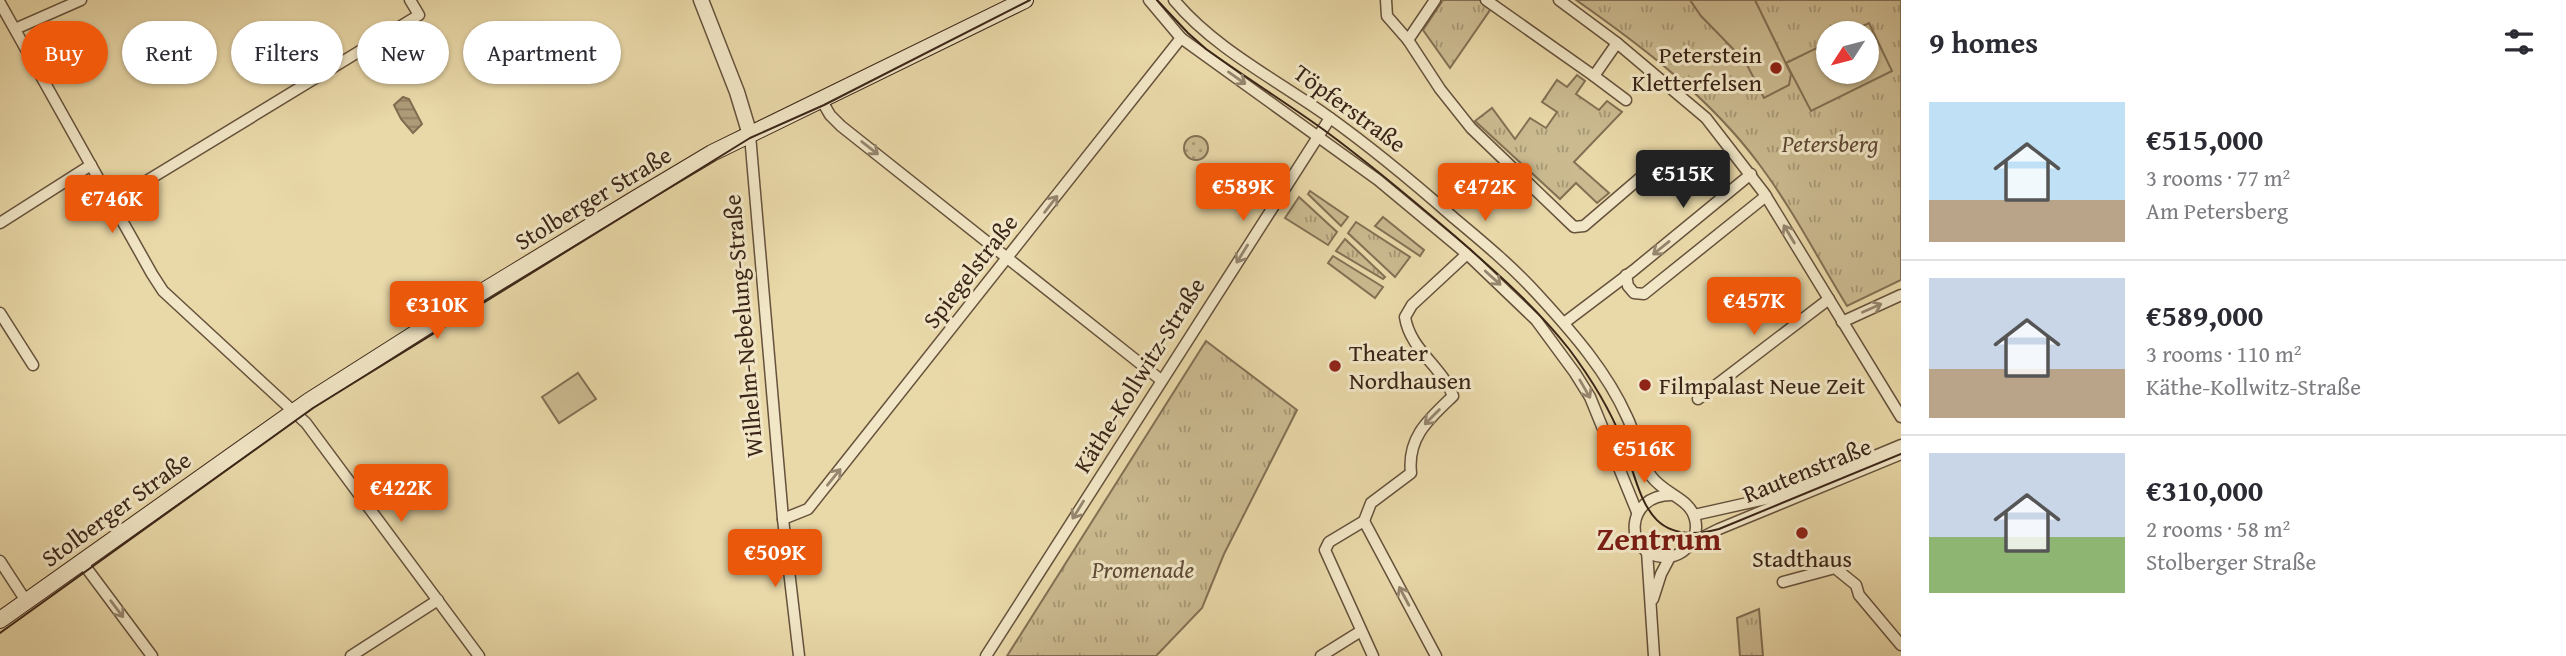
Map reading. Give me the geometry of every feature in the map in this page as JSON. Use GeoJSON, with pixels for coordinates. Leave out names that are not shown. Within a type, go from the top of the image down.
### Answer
{"type":"FeatureCollection","features":[{"type":"Feature","properties":{"kind":"main road","name":"Stolberger Straße"},"geometry":{"type":"LineString","coordinates":[[0,620],[296,412],[449,312],[635,199],[712,153],[1025,0]]}},
{"type":"Feature","properties":{"kind":"street"},"geometry":{"type":"LineString","coordinates":[[15,29],[81,0]]}},
{"type":"Feature","properties":{"kind":"street"},"geometry":{"type":"LineString","coordinates":[[112,202],[419,15],[410,0]]}},
{"type":"Feature","properties":{"kind":"street","name":"Wilhelm-Nebelung-Straße"},"geometry":{"type":"LineString","coordinates":[[701,0],[740,101],[750,135],[783,519],[799,656]]}},
{"type":"Feature","properties":{"kind":"street","name":"Töpferstraße"},"geometry":{"type":"LineString","coordinates":[[1149,0],[1181,38],[1318,134],[1378,180],[1505,288],[1547,333],[1590,397],[1637,512]]}},
{"type":"Feature","properties":{"kind":"street","name":"Töpferstraße"},"geometry":{"type":"LineString","coordinates":[[1174,0],[1216,39],[1390,163],[1495,253],[1564,323],[1607,382],[1627,416],[1649,473],[1671,495]]}},
{"type":"Feature","properties":{"kind":"street"},"geometry":{"type":"LineString","coordinates":[[1386,0],[1387,16],[1408,40],[1440,89],[1471,128],[1574,227],[1584,226],[1650,171],[1665,164]]}},
{"type":"Feature","properties":{"kind":"street"},"geometry":{"type":"LineString","coordinates":[[1408,40],[1435,0]]}},
{"type":"Feature","properties":{"kind":"street"},"geometry":{"type":"LineString","coordinates":[[1486,0],[1626,100]]}},
{"type":"Feature","properties":{"kind":"street"},"geometry":{"type":"LineString","coordinates":[[1559,0],[1617,43],[1706,118],[1766,196],[1901,417]]}},
{"type":"Feature","properties":{"kind":"street"},"geometry":{"type":"LineString","coordinates":[[0,3],[163,291],[296,412],[479,656]]}},
{"type":"Feature","properties":{"kind":"street","name":"Spiegelstraße"},"geometry":{"type":"LineString","coordinates":[[783,519],[808,509],[1181,38]]}},
{"type":"Feature","properties":{"kind":"street"},"geometry":{"type":"LineString","coordinates":[[1594,76],[1617,43]]}},
{"type":"Feature","properties":{"kind":"street"},"geometry":{"type":"LineString","coordinates":[[821,101],[841,126],[1161,380]]}},
{"type":"Feature","properties":{"kind":"street","name":"Käthe-Kollwitz-Straße"},"geometry":{"type":"LineString","coordinates":[[986,656],[1330,118]]}},
{"type":"Feature","properties":{"kind":"street"},"geometry":{"type":"LineString","coordinates":[[0,223],[91,165]]}},
{"type":"Feature","properties":{"kind":"street"},"geometry":{"type":"LineString","coordinates":[[1564,323],[1751,174]]}},
{"type":"Feature","properties":{"kind":"street"},"geometry":{"type":"LineString","coordinates":[[1626,275],[1628,286],[1634,293],[1644,294],[1766,196]]}},
{"type":"Feature","properties":{"kind":"street"},"geometry":{"type":"LineString","coordinates":[[1373,656],[1325,550],[1329,542],[1364,521],[1371,503],[1411,473],[1409,461],[1418,432],[1453,396],[1448,382],[1407,331],[1405,317],[1412,305],[1467,254]]}},
{"type":"Feature","properties":{"kind":"street"},"geometry":{"type":"LineString","coordinates":[[1842,322],[1901,295]]}},
{"type":"Feature","properties":{"kind":"street"},"geometry":{"type":"LineString","coordinates":[[1698,399],[1829,299]]}},
{"type":"Feature","properties":{"kind":"street"},"geometry":{"type":"LineString","coordinates":[[0,313],[33,365]]}},
{"type":"Feature","properties":{"kind":"street","name":"Rautenstraße"},"geometry":{"type":"LineString","coordinates":[[1694,515],[1779,496],[1896,449],[1901,444]]}},
{"type":"Feature","properties":{"kind":"street","name":"Rautenstraße"},"geometry":{"type":"LineString","coordinates":[[1691,543],[1901,454]]}},
{"type":"Feature","properties":{"kind":"street"},"geometry":{"type":"LineString","coordinates":[[1671,495],[1681,499],[1694,515],[1696,532],[1683,552],[1670,557],[1658,556],[1647,551],[1637,538],[1634,529],[1637,512],[1649,499],[1671,495]]}},
{"type":"Feature","properties":{"kind":"street"},"geometry":{"type":"LineString","coordinates":[[1364,521],[1436,656]]}},
{"type":"Feature","properties":{"kind":"street"},"geometry":{"type":"LineString","coordinates":[[1647,551],[1654,656]]}},
{"type":"Feature","properties":{"kind":"street"},"geometry":{"type":"LineString","coordinates":[[1650,610],[1661,574],[1670,557]]}},
{"type":"Feature","properties":{"kind":"street"},"geometry":{"type":"LineString","coordinates":[[0,561],[26,601]]}},
{"type":"Feature","properties":{"kind":"street"},"geometry":{"type":"LineString","coordinates":[[82,562],[152,656]]}},
{"type":"Feature","properties":{"kind":"street"},"geometry":{"type":"LineString","coordinates":[[1783,582],[1835,568],[1856,585],[1859,595],[1901,645]]}},
{"type":"Feature","properties":{"kind":"street"},"geometry":{"type":"LineString","coordinates":[[351,656],[438,600]]}},
{"type":"Feature","properties":{"kind":"street"},"geometry":{"type":"LineString","coordinates":[[1321,656],[1361,631]]}},
{"type":"Feature","properties":{"kind":"green space"},"geometry":{"type":"Polygon","coordinates":[[[1443,0],[1497,0],[1450,68],[1423,30],[1443,0]]]}},
{"type":"Feature","properties":{"kind":"green space","name":"Petersberg"},"geometry":{"type":"Polygon","coordinates":[[[1576,0],[1901,0],[1901,280],[1847,306],[1783,198],[1759,164],[1697,95],[1650,55],[1576,0]]]}},
{"type":"Feature","properties":{"kind":"green space"},"geometry":{"type":"Polygon","coordinates":[[[1690,0],[1755,0],[1791,74],[1789,85],[1764,98],[1745,61],[1701,16],[1690,0]]]}},
{"type":"Feature","properties":{"kind":"green space"},"geometry":{"type":"Polygon","coordinates":[[[1880,46],[1892,71],[1880,77],[1880,46]]]}},
{"type":"Feature","properties":{"kind":"green space"},"geometry":{"type":"Polygon","coordinates":[[[1816,48],[1816,84],[1866,84],[1811,111],[1786,63],[1816,48]]]}},
{"type":"Feature","properties":{"kind":"green space"},"geometry":{"type":"Polygon","coordinates":[[[1577,75],[1585,81],[1576,94],[1599,110],[1607,101],[1622,112],[1574,162],[1609,193],[1597,203],[1576,183],[1560,199],[1475,121],[1492,108],[1515,139],[1530,118],[1546,128],[1557,112],[1542,102],[1557,80],[1567,87],[1577,75]]]}},
{"type":"Feature","properties":{"kind":"green space"},"geometry":{"type":"Polygon","coordinates":[[[1196,136],[1204,140],[1208,148],[1204,156],[1196,160],[1188,156],[1184,148],[1188,140],[1196,136]]]}},
{"type":"Feature","properties":{"kind":"green space"},"geometry":{"type":"Polygon","coordinates":[[[1310,191],[1348,217],[1341,226],[1308,194],[1310,191]]]}},
{"type":"Feature","properties":{"kind":"green space"},"geometry":{"type":"Polygon","coordinates":[[[1299,197],[1337,232],[1328,245],[1285,218],[1299,197]]]}},
{"type":"Feature","properties":{"kind":"green space"},"geometry":{"type":"Polygon","coordinates":[[[1383,217],[1424,250],[1420,256],[1375,226],[1383,217]]]}},
{"type":"Feature","properties":{"kind":"green space"},"geometry":{"type":"Polygon","coordinates":[[[1356,222],[1410,257],[1395,277],[1348,233],[1356,222]]]}},
{"type":"Feature","properties":{"kind":"green space"},"geometry":{"type":"Polygon","coordinates":[[[1345,239],[1385,277],[1383,279],[1336,251],[1345,239]]]}},
{"type":"Feature","properties":{"kind":"green space"},"geometry":{"type":"Polygon","coordinates":[[[1333,256],[1383,287],[1375,298],[1328,263],[1333,256]]]}},
{"type":"Feature","properties":{"kind":"green space","name":"Promenade"},"geometry":{"type":"Polygon","coordinates":[[[1206,341],[1297,410],[1224,554],[1202,608],[1156,656],[1007,656],[1206,341]]]}},
{"type":"Feature","properties":{"kind":"green space"},"geometry":{"type":"Polygon","coordinates":[[[578,373],[596,399],[559,423],[542,397],[578,373]]]}},
{"type":"Feature","properties":{"kind":"green space"},"geometry":{"type":"Polygon","coordinates":[[[1759,609],[1763,656],[1740,656],[1737,618],[1759,609]]]}},
{"type":"Feature","properties":{"kind":"shaded area"},"geometry":{"type":"Polygon","coordinates":[[[403,97],[409,99],[422,124],[413,133],[394,105],[403,97]]]}},
{"type":"Feature","properties":{"kind":"tram line"},"geometry":{"type":"LineString","coordinates":[[0,633],[313,408],[750,138],[824,105],[1030,0]]}},
{"type":"Feature","properties":{"kind":"tram line"},"geometry":{"type":"LineString","coordinates":[[1157,0],[1206,49],[1324,130],[1391,182],[1529,304],[1569,349],[1598,393],[1622,440],[1642,496],[1650,512],[1661,523],[1675,531],[1694,533],[1719,529],[1901,454]]}},
{"type":"Feature","properties":{"kind":"place","name":"Peterstein Kletterfelsen"},"geometry":{"type":"Point","coordinates":[1776,68]}},
{"type":"Feature","properties":{"kind":"place","name":"Theater Nordhausen"},"geometry":{"type":"Point","coordinates":[1335,366]}},
{"type":"Feature","properties":{"kind":"place","name":"Filmpalast Neue Zeit"},"geometry":{"type":"Point","coordinates":[1645,385]}},
{"type":"Feature","properties":{"kind":"place","name":"Stadthaus"},"geometry":{"type":"Point","coordinates":[1802,533]}},
{"type":"Feature","properties":{"kind":"district","name":"Zentrum"},"geometry":{"type":"Point","coordinates":[1659,538]}}]}
